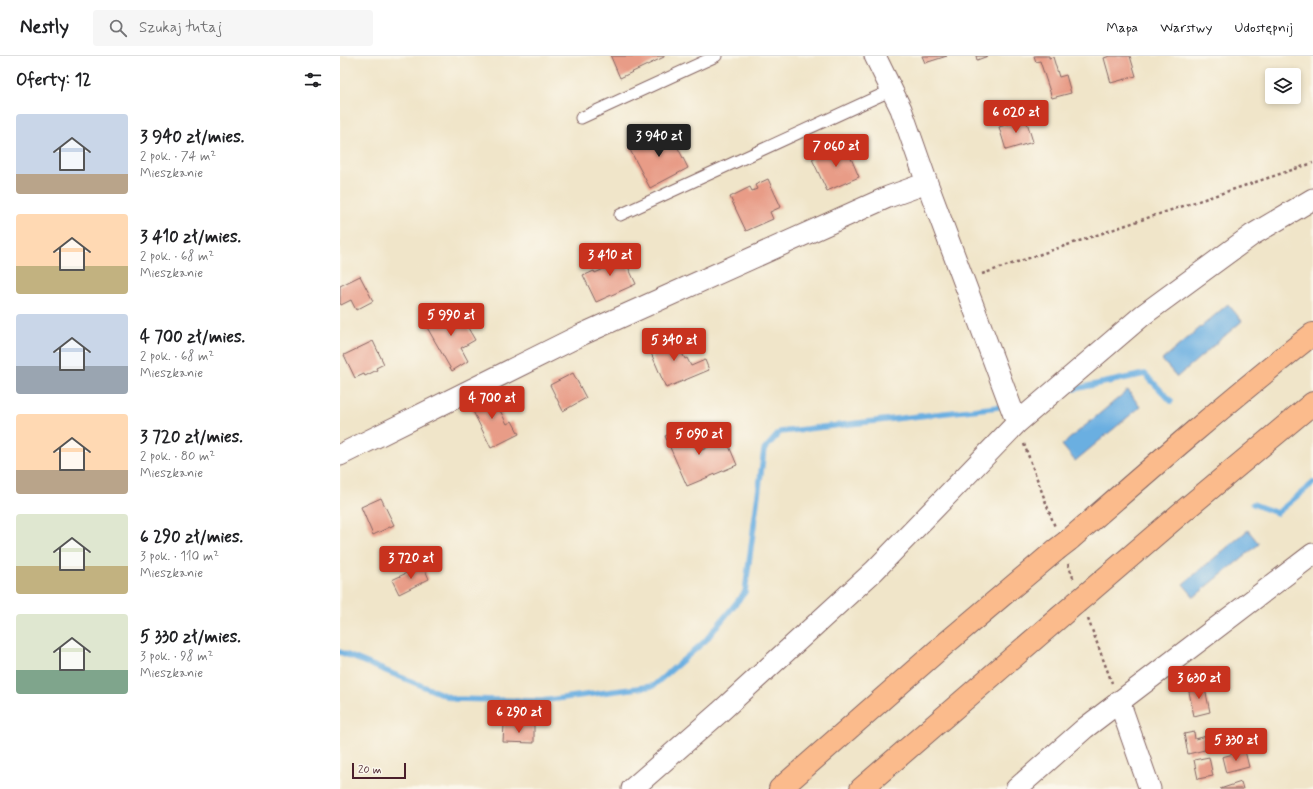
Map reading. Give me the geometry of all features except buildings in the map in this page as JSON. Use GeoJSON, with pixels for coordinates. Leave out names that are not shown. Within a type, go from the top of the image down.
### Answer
{"type":"FeatureCollection","features":[{"type":"Feature","properties":{"kind":"highway"},"geometry":{"type":"LineString","coordinates":[[780,789],[939,649],[1208,419],[1269,368],[1313,334]]}},
{"type":"Feature","properties":{"kind":"highway"},"geometry":{"type":"LineString","coordinates":[[861,789],[1181,513],[1313,403]]}},
{"type":"Feature","properties":{"kind":"street"},"geometry":{"type":"LineString","coordinates":[[875,56],[901,109],[1016,423]]}},
{"type":"Feature","properties":{"kind":"street"},"geometry":{"type":"LineString","coordinates":[[340,455],[583,334],[888,196],[927,183]]}},
{"type":"Feature","properties":{"kind":"street"},"geometry":{"type":"LineString","coordinates":[[632,789],[720,712],[874,571],[1016,423],[1143,316],[1252,235],[1313,199]]}},
{"type":"Feature","properties":{"kind":"street"},"geometry":{"type":"LineString","coordinates":[[1016,789],[1084,728],[1313,554]]}},
{"type":"Feature","properties":{"kind":"street"},"geometry":{"type":"LineString","coordinates":[[1119,701],[1150,789]]}},
{"type":"Feature","properties":{"kind":"lane"},"geometry":{"type":"LineString","coordinates":[[581,118],[716,56]]}},
{"type":"Feature","properties":{"kind":"lane"},"geometry":{"type":"LineString","coordinates":[[620,215],[892,90]]}},
{"type":"Feature","properties":{"kind":"path"},"geometry":{"type":"LineString","coordinates":[[963,281],[1134,222],[1313,163]]}},
{"type":"Feature","properties":{"kind":"water"},"geometry":{"type":"Polygon","coordinates":[[[1228,304],[1242,321],[1177,377],[1162,360],[1228,304]]]}},
{"type":"Feature","properties":{"kind":"water"},"geometry":{"type":"Polygon","coordinates":[[[1128,390],[1140,407],[1075,461],[1062,445],[1128,390]]]}},
{"type":"Feature","properties":{"kind":"water"},"geometry":{"type":"Polygon","coordinates":[[[1248,530],[1259,544],[1194,597],[1183,584],[1248,530]]]}},
{"type":"Feature","properties":{"kind":"waterway"},"geometry":{"type":"LineString","coordinates":[[1074,389],[1145,374],[1171,401]]}},
{"type":"Feature","properties":{"kind":"waterway"},"geometry":{"type":"LineString","coordinates":[[340,652],[454,699],[541,701],[653,686],[705,641],[745,592],[764,450],[780,432],[998,407]]}},
{"type":"Feature","properties":{"kind":"waterway"},"geometry":{"type":"LineString","coordinates":[[1253,504],[1277,513],[1313,483]]}}]}
